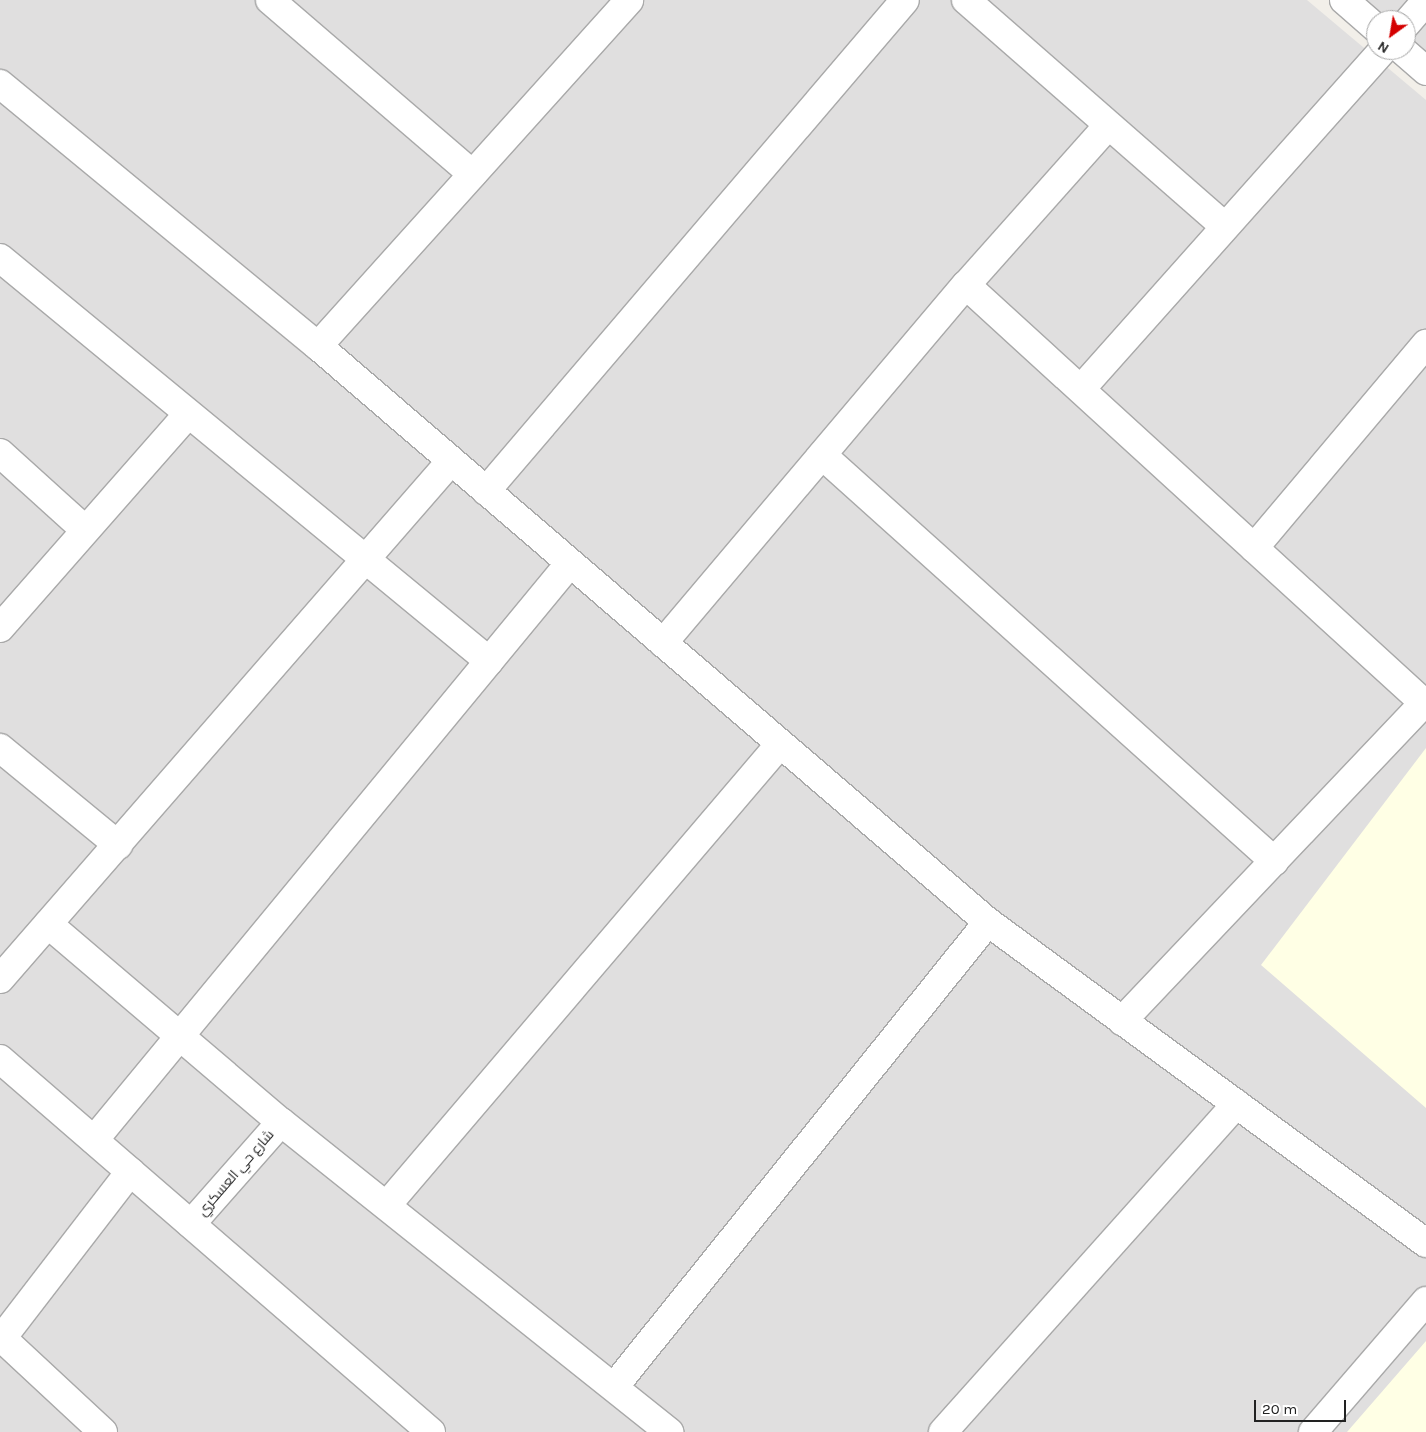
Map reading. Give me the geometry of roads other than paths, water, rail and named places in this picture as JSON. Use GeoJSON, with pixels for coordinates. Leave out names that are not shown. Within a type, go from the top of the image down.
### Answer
{"type":"FeatureCollection","features":[{"type":"Feature","properties":{"kind":"street"},"geometry":{"type":"LineString","coordinates":[[270,0],[472,174]]}},
{"type":"Feature","properties":{"kind":"street"},"geometry":{"type":"LineString","coordinates":[[486,491],[905,0]]}},
{"type":"Feature","properties":{"kind":"street"},"geometry":{"type":"LineString","coordinates":[[966,0],[1106,127],[1225,227]]}},
{"type":"Feature","properties":{"kind":"street"},"geometry":{"type":"LineString","coordinates":[[1344,0],[1366,19]]}},
{"type":"Feature","properties":{"kind":"street"},"geometry":{"type":"LineString","coordinates":[[1416,12],[1426,1]]}},
{"type":"Feature","properties":{"kind":"street"},"geometry":{"type":"LineString","coordinates":[[318,346],[472,174],[618,4]]}},
{"type":"Feature","properties":{"kind":"street"},"geometry":{"type":"LineString","coordinates":[[1081,389],[1374,60]]}},
{"type":"Feature","properties":{"kind":"street"},"geometry":{"type":"LineString","coordinates":[[1414,60],[1426,70]]}},
{"type":"Feature","properties":{"kind":"street"},"geometry":{"type":"LineString","coordinates":[[0,84],[318,346],[988,922],[1426,1243]]}},
{"type":"Feature","properties":{"kind":"street"},"geometry":{"type":"LineString","coordinates":[[663,643],[966,285],[1106,127]]}},
{"type":"Feature","properties":{"kind":"street"},"geometry":{"type":"LineString","coordinates":[[0,258],[364,561],[489,661]]}},
{"type":"Feature","properties":{"kind":"street"},"geometry":{"type":"LineString","coordinates":[[966,285],[1425,702],[1122,1021]]}},
{"type":"Feature","properties":{"kind":"street"},"geometry":{"type":"LineString","coordinates":[[1254,548],[1426,344]]}},
{"type":"Feature","properties":{"kind":"street"},"geometry":{"type":"LineString","coordinates":[[0,628],[84,529],[188,414]]}},
{"type":"Feature","properties":{"kind":"street"},"geometry":{"type":"LineString","coordinates":[[0,453],[84,529]]}},
{"type":"Feature","properties":{"kind":"street"},"geometry":{"type":"LineString","coordinates":[[822,455],[1274,861]]}},
{"type":"Feature","properties":{"kind":"street"},"geometry":{"type":"LineString","coordinates":[[0,979],[451,461]]}},
{"type":"Feature","properties":{"kind":"street"},"geometry":{"type":"LineString","coordinates":[[94,1140],[570,563]]}},
{"type":"Feature","properties":{"kind":"street"},"geometry":{"type":"LineString","coordinates":[[387,1206],[780,744]]}},
{"type":"Feature","properties":{"kind":"street"},"geometry":{"type":"LineString","coordinates":[[0,748],[118,845]]}},
{"type":"Feature","properties":{"kind":"street"},"geometry":{"type":"LineString","coordinates":[[614,1387],[988,922]]}},
{"type":"Feature","properties":{"kind":"street"},"geometry":{"type":"LineString","coordinates":[[48,924],[178,1038],[669,1432]]}},
{"type":"Feature","properties":{"kind":"street"},"geometry":{"type":"LineString","coordinates":[[0,1059],[431,1432]]}},
{"type":"Feature","properties":{"kind":"street"},"geometry":{"type":"LineString","coordinates":[[944,1432],[1236,1104]]}},
{"type":"Feature","properties":{"kind":"street","name":"شارع حي العسكري"},"geometry":{"type":"LineString","coordinates":[[191,1224],[281,1122]]}},
{"type":"Feature","properties":{"kind":"street"},"geometry":{"type":"LineString","coordinates":[[103,1432],[2,1338],[130,1172]]}},
{"type":"Feature","properties":{"kind":"street"},"geometry":{"type":"LineString","coordinates":[[1313,1432],[1426,1301]]}}]}
